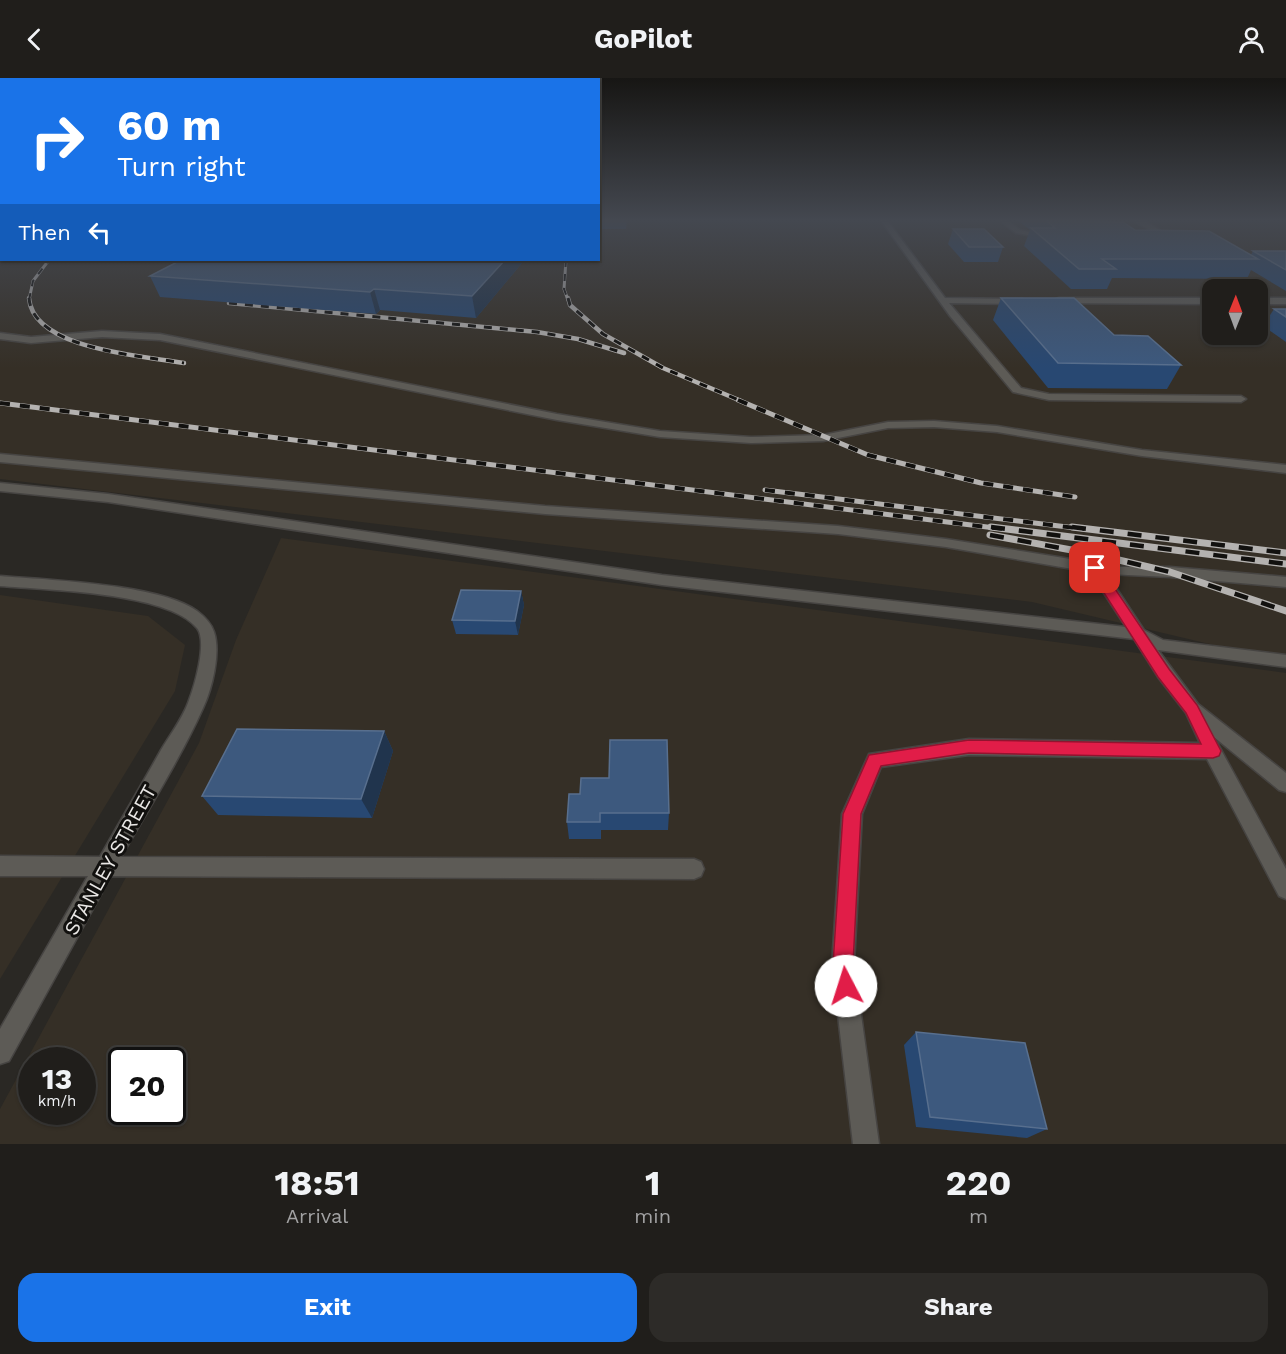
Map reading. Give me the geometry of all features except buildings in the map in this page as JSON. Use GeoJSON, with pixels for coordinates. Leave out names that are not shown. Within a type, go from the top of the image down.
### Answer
{"type":"FeatureCollection","features":[{"type":"Feature","properties":{"kind":"street"},"geometry":{"type":"LineString","coordinates":[[920,269],[953,314],[1017,390],[1050,397],[1241,399]]}},
{"type":"Feature","properties":{"kind":"street"},"geometry":{"type":"LineString","coordinates":[[943,300],[1025,301]]}},
{"type":"Feature","properties":{"kind":"street"},"geometry":{"type":"LineString","coordinates":[[1048,301],[1202,301]]}},
{"type":"Feature","properties":{"kind":"street"},"geometry":{"type":"LineString","coordinates":[[1268,301],[1286,301]]}},
{"type":"Feature","properties":{"kind":"street"},"geometry":{"type":"LineString","coordinates":[[0,336],[31,340],[102,334],[160,337],[557,417],[660,434],[751,440],[823,438],[888,425],[934,424],[997,429],[1142,453],[1286,469]]}},
{"type":"Feature","properties":{"kind":"street"},"geometry":{"type":"LineString","coordinates":[[0,458],[545,510],[838,530],[946,543],[1095,568],[1286,582]]}},
{"type":"Feature","properties":{"kind":"street"},"geometry":{"type":"LineString","coordinates":[[4,490],[108,498],[662,580],[1139,634],[1160,645],[1286,661]]}},
{"type":"Feature","properties":{"kind":"street"},"geometry":{"type":"LineString","coordinates":[[1095,568],[1164,673],[1192,709],[1286,889]]}},
{"type":"Feature","properties":{"kind":"street","name":"STANLEY STREET"},"geometry":{"type":"LineString","coordinates":[[0,581],[147,596],[191,612],[205,627],[208,662],[196,706],[107,867],[0,1052]]}},
{"type":"Feature","properties":{"kind":"street"},"geometry":{"type":"LineString","coordinates":[[1192,709],[1286,784]]}},
{"type":"Feature","properties":{"kind":"street"},"geometry":{"type":"LineString","coordinates":[[866,1144],[843,964],[852,814],[875,760],[969,747],[1213,751]]}},
{"type":"Feature","properties":{"kind":"street"},"geometry":{"type":"LineString","coordinates":[[0,866],[694,869]]}},
{"type":"Feature","properties":{"kind":"shaded area"},"geometry":{"type":"Polygon","coordinates":[[[0,269],[1286,269],[1286,662],[1032,602],[0,479],[0,269]]]}},
{"type":"Feature","properties":{"kind":"shaded area"},"geometry":{"type":"Polygon","coordinates":[[[281,538],[1286,673],[1286,1144],[0,1144],[0,1109],[18,1076],[18,1125],[96,1125],[96,1047],[34,1047],[199,743],[236,640],[281,538]]]}},
{"type":"Feature","properties":{"kind":"shaded area"},"geometry":{"type":"Polygon","coordinates":[[[0,595],[148,616],[185,645],[175,691],[0,979],[0,595]]]}},
{"type":"Feature","properties":{"kind":"railway"},"geometry":{"type":"LineString","coordinates":[[29,299],[33,281],[42,269]]}},
{"type":"Feature","properties":{"kind":"railway"},"geometry":{"type":"LineString","coordinates":[[565,269],[564,289],[568,300]]}},
{"type":"Feature","properties":{"kind":"railway"},"geometry":{"type":"LineString","coordinates":[[568,298],[570,305],[603,334],[663,368],[741,401]]}},
{"type":"Feature","properties":{"kind":"railway"},"geometry":{"type":"LineString","coordinates":[[29,299],[35,315],[49,329],[70,340],[119,353],[184,363]]}},
{"type":"Feature","properties":{"kind":"railway"},"geometry":{"type":"LineString","coordinates":[[229,303],[537,332],[578,339],[624,353]]}},
{"type":"Feature","properties":{"kind":"railway"},"geometry":{"type":"LineString","coordinates":[[738,400],[868,455],[981,483],[1075,497]]}},
{"type":"Feature","properties":{"kind":"railway"},"geometry":{"type":"LineString","coordinates":[[0,403],[1003,529]]}},
{"type":"Feature","properties":{"kind":"railway"},"geometry":{"type":"LineString","coordinates":[[765,490],[1084,529]]}},
{"type":"Feature","properties":{"kind":"railway"},"geometry":{"type":"LineString","coordinates":[[991,527],[1286,564]]}},
{"type":"Feature","properties":{"kind":"railway"},"geometry":{"type":"LineString","coordinates":[[1072,527],[1286,553]]}},
{"type":"Feature","properties":{"kind":"railway"},"geometry":{"type":"LineString","coordinates":[[990,535],[1093,554],[1170,572],[1286,611]]}},
{"type":"Feature","properties":{"kind":"route"},"geometry":{"type":"LineString","coordinates":[[846,986],[843,964],[852,814],[875,760],[969,747],[1213,751],[1192,709],[1164,673],[1095,568]]}}]}
